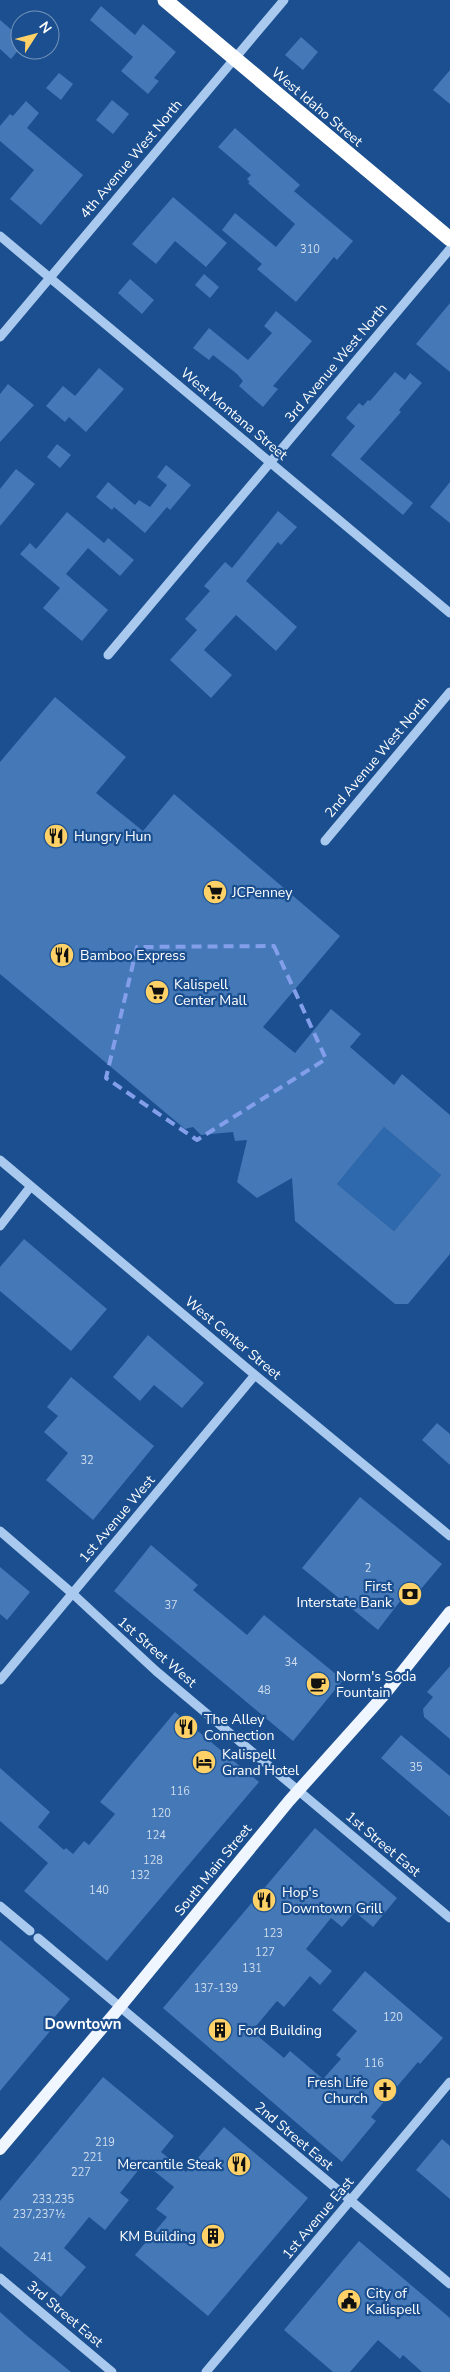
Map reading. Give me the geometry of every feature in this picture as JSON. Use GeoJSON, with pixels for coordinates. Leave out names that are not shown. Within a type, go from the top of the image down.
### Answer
{"type":"FeatureCollection","features":[{"type":"Feature","properties":{"kind":"highway","name":"West Idaho Street"},"geometry":{"type":"LineString","coordinates":[[164,0],[450,239]]}},
{"type":"Feature","properties":{"kind":"main road","name":"South Main Street"},"geometry":{"type":"LineString","coordinates":[[0,2149],[298,1791],[384,1695],[450,1612]]}},
{"type":"Feature","properties":{"kind":"street","name":"4th Avenue West North"},"geometry":{"type":"LineString","coordinates":[[0,337],[284,0]]}},
{"type":"Feature","properties":{"kind":"street","name":"West Montana Street"},"geometry":{"type":"LineString","coordinates":[[0,236],[450,613]]}},
{"type":"Feature","properties":{"kind":"street","name":"3rd Avenue West North"},"geometry":{"type":"LineString","coordinates":[[108,654],[213,532],[450,249]]}},
{"type":"Feature","properties":{"kind":"street","name":"2nd Avenue West North"},"geometry":{"type":"LineString","coordinates":[[325,841],[450,692]]}},
{"type":"Feature","properties":{"kind":"street","name":"West Center Street"},"geometry":{"type":"LineString","coordinates":[[0,1160],[450,1536]]}},
{"type":"Feature","properties":{"kind":"street"},"geometry":{"type":"LineString","coordinates":[[0,1226],[32,1186]]}},
{"type":"Feature","properties":{"kind":"street","name":"1st Avenue West"},"geometry":{"type":"LineString","coordinates":[[0,1680],[255,1375]]}},
{"type":"Feature","properties":{"kind":"street","name":"1st Street West"},"geometry":{"type":"LineString","coordinates":[[0,1531],[73,1594],[143,1659],[298,1791]]}},
{"type":"Feature","properties":{"kind":"street","name":"1st Street East"},"geometry":{"type":"LineString","coordinates":[[298,1791],[450,1918]]}},
{"type":"Feature","properties":{"kind":"street"},"geometry":{"type":"LineString","coordinates":[[0,1906],[30,1931]]}},
{"type":"Feature","properties":{"kind":"street","name":"2nd Street East"},"geometry":{"type":"LineString","coordinates":[[38,1938],[450,2284]]}},
{"type":"Feature","properties":{"kind":"street","name":"1st Avenue East"},"geometry":{"type":"LineString","coordinates":[[206,2372],[450,2082]]}},
{"type":"Feature","properties":{"kind":"street","name":"3rd Street East"},"geometry":{"type":"LineString","coordinates":[[0,2278],[112,2372]]}},
{"type":"Feature","properties":{"kind":"highlighted area"},"geometry":{"type":"Polygon","coordinates":[[[274,946],[326,1059],[197,1140],[106,1078],[137,947],[274,946]]]}},
{"type":"Feature","properties":{"kind":"shaded area"},"geometry":{"type":"Polygon","coordinates":[[[384,1127],[441,1175],[394,1231],[337,1184],[384,1127]]]}},
{"type":"Feature","properties":{"kind":"building"},"geometry":{"type":"Polygon","coordinates":[[[101,6],[135,35],[143,24],[176,52],[154,78],[159,81],[148,94],[121,71],[133,57],[90,20],[101,6]]]}},
{"type":"Feature","properties":{"kind":"building"},"geometry":{"type":"Polygon","coordinates":[[[0,20],[10,28],[10,58],[0,49],[0,20]]]}},
{"type":"Feature","properties":{"kind":"building"},"geometry":{"type":"Polygon","coordinates":[[[301,37],[318,52],[303,70],[285,55],[301,37]]]}},
{"type":"Feature","properties":{"kind":"building"},"geometry":{"type":"Polygon","coordinates":[[[450,70],[450,104],[433,90],[450,70]]]}},
{"type":"Feature","properties":{"kind":"building"},"geometry":{"type":"Polygon","coordinates":[[[59,73],[73,84],[61,100],[46,88],[59,73]]]}},
{"type":"Feature","properties":{"kind":"building"},"geometry":{"type":"Polygon","coordinates":[[[112,100],[129,114],[113,134],[96,120],[112,100]]]}},
{"type":"Feature","properties":{"kind":"building"},"geometry":{"type":"Polygon","coordinates":[[[26,101],[39,113],[27,128],[83,175],[41,225],[10,199],[34,170],[0,141],[0,126],[10,114],[13,116],[26,101]]]}},
{"type":"Feature","properties":{"kind":"building"},"geometry":{"type":"Polygon","coordinates":[[[235,128],[300,185],[294,191],[353,241],[337,260],[334,257],[296,302],[257,269],[262,264],[222,230],[235,213],[276,247],[295,224],[248,183],[250,182],[247,179],[251,175],[218,147],[235,128]]]}},
{"type":"Feature","properties":{"kind":"building"},"geometry":{"type":"Polygon","coordinates":[[[173,197],[227,243],[206,267],[175,241],[156,264],[132,244],[173,197]]]}},
{"type":"Feature","properties":{"kind":"building"},"geometry":{"type":"Polygon","coordinates":[[[204,274],[219,287],[210,298],[195,285],[204,274]]]}},
{"type":"Feature","properties":{"kind":"building"},"geometry":{"type":"Polygon","coordinates":[[[130,279],[154,300],[142,314],[118,293],[130,279]]]}},
{"type":"Feature","properties":{"kind":"building"},"geometry":{"type":"Polygon","coordinates":[[[450,303],[450,372],[416,344],[450,303]]]}},
{"type":"Feature","properties":{"kind":"building"},"geometry":{"type":"Polygon","coordinates":[[[276,311],[312,341],[273,386],[278,389],[263,407],[239,386],[243,381],[237,374],[213,355],[209,360],[193,348],[209,328],[248,360],[272,333],[264,326],[276,311]]]}},
{"type":"Feature","properties":{"kind":"building"},"geometry":{"type":"Polygon","coordinates":[[[99,368],[124,389],[86,432],[69,417],[65,422],[46,406],[63,386],[75,396],[99,368]]]}},
{"type":"Feature","properties":{"kind":"building"},"geometry":{"type":"Polygon","coordinates":[[[395,372],[405,380],[410,373],[422,383],[399,410],[401,412],[360,459],[413,503],[403,515],[331,455],[355,426],[346,418],[359,403],[363,406],[368,400],[370,401],[395,372]]]}},
{"type":"Feature","properties":{"kind":"building"},"geometry":{"type":"Polygon","coordinates":[[[8,384],[34,405],[0,442],[0,394],[8,384]]]}},
{"type":"Feature","properties":{"kind":"building"},"geometry":{"type":"Polygon","coordinates":[[[57,444],[71,455],[60,468],[47,457],[57,444]]]}},
{"type":"Feature","properties":{"kind":"building"},"geometry":{"type":"Polygon","coordinates":[[[166,465],[191,485],[170,510],[167,507],[145,533],[114,507],[112,510],[96,497],[108,482],[135,505],[139,500],[150,507],[167,485],[157,477],[166,465]]]}},
{"type":"Feature","properties":{"kind":"building"},"geometry":{"type":"Polygon","coordinates":[[[16,469],[35,484],[0,526],[0,489],[16,469]]]}},
{"type":"Feature","properties":{"kind":"building"},"geometry":{"type":"Polygon","coordinates":[[[450,482],[450,523],[430,507],[450,482]]]}},
{"type":"Feature","properties":{"kind":"building"},"geometry":{"type":"Polygon","coordinates":[[[278,511],[297,527],[281,545],[278,542],[246,581],[297,627],[276,651],[236,615],[204,650],[232,675],[211,698],[170,660],[197,630],[185,619],[210,591],[204,586],[225,562],[232,568],[278,511]]]}},
{"type":"Feature","properties":{"kind":"building"},"geometry":{"type":"Polygon","coordinates":[[[67,512],[104,543],[108,538],[134,560],[120,576],[88,548],[66,574],[108,610],[82,641],[43,608],[60,588],[20,554],[30,543],[36,549],[67,512]]]}},
{"type":"Feature","properties":{"kind":"building","name":"Kalispell Center Mall"},"geometry":{"type":"Polygon","coordinates":[[[55,697],[126,757],[96,793],[143,831],[174,794],[340,936],[263,1027],[295,1053],[331,1009],[361,1034],[350,1047],[394,1085],[402,1074],[450,1115],[450,1254],[408,1304],[395,1304],[295,1221],[292,1178],[257,1198],[237,1182],[247,1140],[235,1141],[233,1132],[201,1135],[193,1127],[185,1129],[0,974],[0,762],[55,697]],[[384,1127],[337,1184],[394,1231],[441,1175],[384,1127]]]}},
{"type":"Feature","properties":{"kind":"building"},"geometry":{"type":"Polygon","coordinates":[[[24,1239],[107,1309],[71,1351],[0,1291],[0,1267],[24,1239]]]}},
{"type":"Feature","properties":{"kind":"building"},"geometry":{"type":"Polygon","coordinates":[[[148,1335],[204,1383],[182,1408],[154,1385],[140,1401],[113,1377],[148,1335]]]}},
{"type":"Feature","properties":{"kind":"building"},"geometry":{"type":"Polygon","coordinates":[[[71,1377],[154,1446],[93,1520],[46,1480],[68,1453],[44,1432],[58,1416],[47,1407],[71,1377]]]}},
{"type":"Feature","properties":{"kind":"building"},"geometry":{"type":"Polygon","coordinates":[[[437,1423],[450,1434],[450,1465],[422,1440],[437,1423]]]}},
{"type":"Feature","properties":{"kind":"building"},"geometry":{"type":"Polygon","coordinates":[[[360,1497],[442,1564],[410,1602],[404,1596],[378,1630],[302,1568],[360,1497]]]}},
{"type":"Feature","properties":{"kind":"building"},"geometry":{"type":"Polygon","coordinates":[[[151,1545],[198,1585],[193,1590],[247,1635],[264,1615],[343,1680],[293,1741],[114,1591],[151,1545]]]}},
{"type":"Feature","properties":{"kind":"building"},"geometry":{"type":"Polygon","coordinates":[[[0,1567],[30,1592],[7,1620],[0,1614],[0,1567]]]}},
{"type":"Feature","properties":{"kind":"building"},"geometry":{"type":"Polygon","coordinates":[[[450,1666],[450,1739],[424,1717],[423,1709],[433,1697],[427,1692],[450,1666]]]}},
{"type":"Feature","properties":{"kind":"building"},"geometry":{"type":"Polygon","coordinates":[[[175,1712],[259,1782],[107,1961],[24,1891],[48,1863],[0,1821],[0,1768],[50,1812],[38,1827],[64,1850],[66,1848],[73,1854],[84,1841],[89,1845],[115,1814],[100,1802],[175,1712]]]}},
{"type":"Feature","properties":{"kind":"building"},"geometry":{"type":"Polygon","coordinates":[[[401,1735],[450,1776],[450,1817],[381,1758],[401,1735]]]}},
{"type":"Feature","properties":{"kind":"building"},"geometry":{"type":"Polygon","coordinates":[[[315,1828],[397,1898],[373,1927],[355,1912],[342,1927],[331,1918],[306,1949],[332,1971],[320,1985],[310,1976],[284,2007],[277,2001],[252,2031],[284,2058],[290,2051],[323,2079],[341,2059],[336,2055],[357,2031],[332,2010],[365,1971],[443,2038],[420,2064],[418,2062],[371,2117],[376,2121],[342,2162],[163,2008],[315,1828]]]}},
{"type":"Feature","properties":{"kind":"building"},"geometry":{"type":"Polygon","coordinates":[[[0,1940],[70,1999],[47,2026],[51,2030],[0,2091],[0,1940]]]}},
{"type":"Feature","properties":{"kind":"building"},"geometry":{"type":"Polygon","coordinates":[[[103,2077],[174,2136],[161,2152],[186,2172],[224,2127],[308,2198],[208,2316],[135,2255],[167,2217],[156,2209],[174,2187],[144,2163],[120,2193],[129,2200],[105,2230],[89,2217],[64,2248],[86,2267],[61,2297],[0,2246],[0,2201],[103,2077]]]}},
{"type":"Feature","properties":{"kind":"building"},"geometry":{"type":"Polygon","coordinates":[[[442,2139],[450,2146],[450,2199],[416,2170],[442,2139]]]}},
{"type":"Feature","properties":{"kind":"building"},"geometry":{"type":"Polygon","coordinates":[[[359,2241],[450,2318],[450,2372],[422,2372],[403,2355],[400,2359],[378,2340],[350,2372],[333,2372],[284,2330],[359,2241]]]}},
{"type":"Feature","properties":{"kind":"building"},"geometry":{"type":"Polygon","coordinates":[[[0,2312],[27,2336],[71,2372],[0,2372],[0,2312]]]}},
{"type":"Feature","properties":{"kind":"place","name":"Hungry Hun"},"geometry":{"type":"Point","coordinates":[56,836]}},
{"type":"Feature","properties":{"kind":"place","name":"JCPenney"},"geometry":{"type":"Point","coordinates":[215,892]}},
{"type":"Feature","properties":{"kind":"place","name":"Bamboo Express"},"geometry":{"type":"Point","coordinates":[62,955]}},
{"type":"Feature","properties":{"kind":"place","name":"Kalispell Center Mall"},"geometry":{"type":"Point","coordinates":[157,992]}},
{"type":"Feature","properties":{"kind":"place","name":"First Interstate Bank"},"geometry":{"type":"Point","coordinates":[410,1594]}},
{"type":"Feature","properties":{"kind":"place","name":"Norm's Soda Fountain"},"geometry":{"type":"Point","coordinates":[318,1684]}},
{"type":"Feature","properties":{"kind":"place","name":"The Alley Connection"},"geometry":{"type":"Point","coordinates":[186,1727]}},
{"type":"Feature","properties":{"kind":"place","name":"Kalispell Grand Hotel"},"geometry":{"type":"Point","coordinates":[204,1762]}},
{"type":"Feature","properties":{"kind":"place","name":"Hop's Downtown Grill"},"geometry":{"type":"Point","coordinates":[264,1900]}},
{"type":"Feature","properties":{"kind":"place","name":"Ford Building"},"geometry":{"type":"Point","coordinates":[220,2030]}},
{"type":"Feature","properties":{"kind":"place","name":"Fresh Life Church"},"geometry":{"type":"Point","coordinates":[385,2090]}},
{"type":"Feature","properties":{"kind":"place","name":"Mercantile Steak"},"geometry":{"type":"Point","coordinates":[239,2164]}},
{"type":"Feature","properties":{"kind":"place","name":"KM Building"},"geometry":{"type":"Point","coordinates":[213,2236]}},
{"type":"Feature","properties":{"kind":"place","name":"City of Kalispell"},"geometry":{"type":"Point","coordinates":[349,2301]}},
{"type":"Feature","properties":{"kind":"district","name":"Downtown"},"geometry":{"type":"Point","coordinates":[83,2024]}}]}
